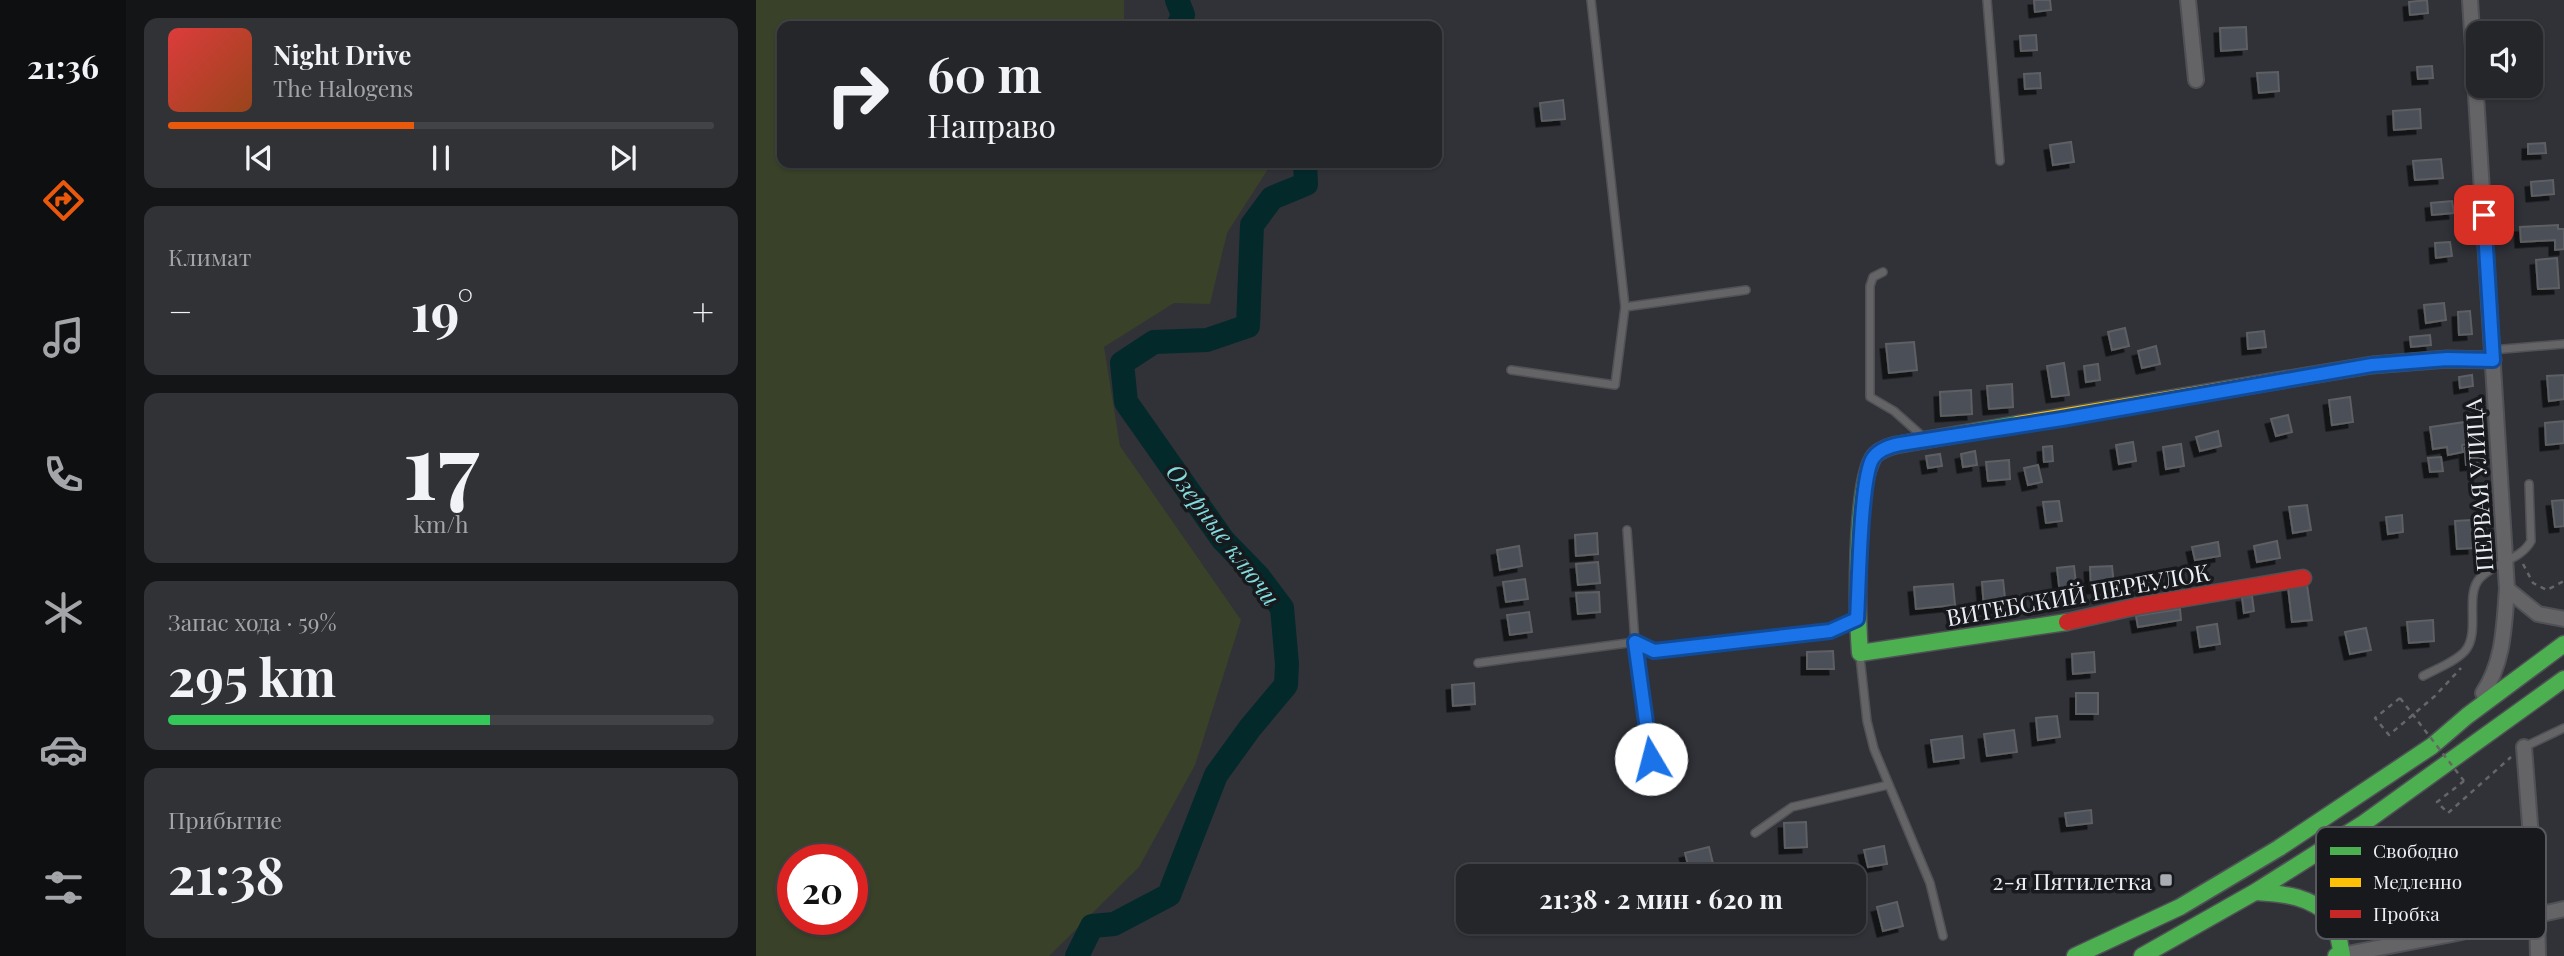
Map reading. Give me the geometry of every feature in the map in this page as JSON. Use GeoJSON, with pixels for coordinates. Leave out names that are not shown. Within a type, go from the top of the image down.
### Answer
{"type":"FeatureCollection","features":[{"type":"Feature","properties":{"kind":"main road"},"geometry":{"type":"LineString","coordinates":[[1860,653],[1857,619],[1864,491],[1874,456],[1891,446],[2372,365],[2493,355]]}},
{"type":"Feature","properties":{"kind":"main road","name":"ВИТЕБСКИЙ ПЕРЕУЛОК"},"geometry":{"type":"LineString","coordinates":[[1860,653],[2052,625],[2128,608],[2303,578]]}},
{"type":"Feature","properties":{"kind":"main road"},"geometry":{"type":"LineString","coordinates":[[2075,956],[2180,907],[2279,848],[2432,746],[2467,716],[2564,644]]}},
{"type":"Feature","properties":{"kind":"main road"},"geometry":{"type":"LineString","coordinates":[[2357,827],[2564,679]]}},
{"type":"Feature","properties":{"kind":"main road"},"geometry":{"type":"LineString","coordinates":[[2141,956],[2256,892],[2316,854]]}},
{"type":"Feature","properties":{"kind":"main road"},"geometry":{"type":"LineString","coordinates":[[2256,892],[2305,898],[2316,903]]}},
{"type":"Feature","properties":{"kind":"street"},"geometry":{"type":"LineString","coordinates":[[2188,0],[2196,80]]}},
{"type":"Feature","properties":{"kind":"street","name":"ПЕРВАЯ УЛИЦА"},"geometry":{"type":"LineString","coordinates":[[2467,716],[2493,678],[2501,653],[2507,589],[2470,0]]}},
{"type":"Feature","properties":{"kind":"street"},"geometry":{"type":"LineString","coordinates":[[2507,589],[2538,614],[2564,619]]}},
{"type":"Feature","properties":{"kind":"street"},"geometry":{"type":"LineString","coordinates":[[2524,747],[2530,827]]}},
{"type":"Feature","properties":{"kind":"street"},"geometry":{"type":"LineString","coordinates":[[2546,913],[2564,909]]}},
{"type":"Feature","properties":{"kind":"street"},"geometry":{"type":"LineString","coordinates":[[2339,955],[2368,953],[2430,939]]}},
{"type":"Feature","properties":{"kind":"lane"},"geometry":{"type":"LineString","coordinates":[[1511,370],[1615,385],[1625,307],[1591,0]]}},
{"type":"Feature","properties":{"kind":"lane"},"geometry":{"type":"LineString","coordinates":[[1987,0],[2000,161]]}},
{"type":"Feature","properties":{"kind":"lane"},"geometry":{"type":"LineString","coordinates":[[1883,272],[1873,277],[1870,286],[1870,397],[1894,411],[1926,441]]}},
{"type":"Feature","properties":{"kind":"lane"},"geometry":{"type":"LineString","coordinates":[[1625,307],[1746,290]]}},
{"type":"Feature","properties":{"kind":"lane"},"geometry":{"type":"LineString","coordinates":[[2493,355],[2564,344]]}},
{"type":"Feature","properties":{"kind":"lane"},"geometry":{"type":"LineString","coordinates":[[2423,676],[2460,656],[2468,648],[2477,582],[2486,572],[2506,559],[2523,553],[2531,541],[2529,484]]}},
{"type":"Feature","properties":{"kind":"lane"},"geometry":{"type":"LineString","coordinates":[[1627,530],[1635,642],[1654,782]]}},
{"type":"Feature","properties":{"kind":"lane"},"geometry":{"type":"LineString","coordinates":[[1478,663],[1635,642],[1654,651],[1830,631],[1857,619]]}},
{"type":"Feature","properties":{"kind":"lane"},"geometry":{"type":"LineString","coordinates":[[1860,653],[1867,721],[1874,749],[1930,883],[1942,936]]}},
{"type":"Feature","properties":{"kind":"lane"},"geometry":{"type":"LineString","coordinates":[[2524,747],[2564,728]]}},
{"type":"Feature","properties":{"kind":"lane"},"geometry":{"type":"LineString","coordinates":[[1755,833],[1792,807],[1888,786]]}},
{"type":"Feature","properties":{"kind":"path"},"geometry":{"type":"LineString","coordinates":[[2375,718],[2400,698],[2464,781],[2437,802],[2448,813],[2524,747]]}},
{"type":"Feature","properties":{"kind":"green space"},"geometry":{"type":"Polygon","coordinates":[[[756,0],[1124,0],[1125,21],[777,21],[777,168],[1268,169],[1227,233],[1210,304],[1174,303],[1104,347],[1120,446],[1241,620],[1195,765],[1139,867],[1049,956],[756,956],[756,0]]]}},
{"type":"Feature","properties":{"kind":"building"},"geometry":{"type":"Polygon","coordinates":[[[2034,0],[2050,0],[2051,10],[2035,12],[2034,0]]]}},
{"type":"Feature","properties":{"kind":"building"},"geometry":{"type":"Polygon","coordinates":[[[2427,0],[2428,13],[2410,15],[2409,2],[2427,0]]]}},
{"type":"Feature","properties":{"kind":"building"},"geometry":{"type":"Polygon","coordinates":[[[2246,27],[2247,49],[2221,51],[2220,28],[2246,27]]]}},
{"type":"Feature","properties":{"kind":"building"},"geometry":{"type":"Polygon","coordinates":[[[2036,35],[2037,50],[2021,51],[2020,36],[2036,35]]]}},
{"type":"Feature","properties":{"kind":"building"},"geometry":{"type":"Polygon","coordinates":[[[2432,66],[2433,78],[2418,79],[2417,67],[2432,66]]]}},
{"type":"Feature","properties":{"kind":"building"},"geometry":{"type":"Polygon","coordinates":[[[2278,72],[2279,91],[2259,93],[2257,73],[2278,72]]]}},
{"type":"Feature","properties":{"kind":"building"},"geometry":{"type":"Polygon","coordinates":[[[2040,73],[2041,88],[2025,89],[2024,74],[2040,73]]]}},
{"type":"Feature","properties":{"kind":"building"},"geometry":{"type":"Polygon","coordinates":[[[1563,100],[1565,119],[1542,121],[1540,103],[1563,100]]]}},
{"type":"Feature","properties":{"kind":"building"},"geometry":{"type":"Polygon","coordinates":[[[2420,109],[2421,128],[2394,130],[2393,111],[2420,109]]]}},
{"type":"Feature","properties":{"kind":"building"},"geometry":{"type":"Polygon","coordinates":[[[2071,142],[2074,162],[2053,165],[2050,145],[2071,142]]]}},
{"type":"Feature","properties":{"kind":"building"},"geometry":{"type":"Polygon","coordinates":[[[2545,143],[2546,153],[2528,154],[2528,144],[2545,143]]]}},
{"type":"Feature","properties":{"kind":"building"},"geometry":{"type":"Polygon","coordinates":[[[2441,159],[2443,178],[2415,180],[2413,161],[2441,159]]]}},
{"type":"Feature","properties":{"kind":"building"},"geometry":{"type":"Polygon","coordinates":[[[2553,180],[2554,194],[2532,196],[2531,182],[2553,180]]]}},
{"type":"Feature","properties":{"kind":"building"},"geometry":{"type":"Polygon","coordinates":[[[2452,201],[2454,213],[2432,215],[2431,203],[2452,201]]]}},
{"type":"Feature","properties":{"kind":"building"},"geometry":{"type":"Polygon","coordinates":[[[2558,225],[2558,229],[2564,229],[2564,249],[2555,250],[2555,240],[2521,242],[2520,227],[2558,225]]]}},
{"type":"Feature","properties":{"kind":"building"},"geometry":{"type":"Polygon","coordinates":[[[2450,242],[2452,256],[2436,258],[2435,243],[2450,242]]]}},
{"type":"Feature","properties":{"kind":"building"},"geometry":{"type":"Polygon","coordinates":[[[2557,258],[2559,288],[2538,289],[2536,260],[2557,258]]]}},
{"type":"Feature","properties":{"kind":"building"},"geometry":{"type":"Polygon","coordinates":[[[2444,303],[2446,320],[2426,323],[2424,305],[2444,303]]]}},
{"type":"Feature","properties":{"kind":"building"},"geometry":{"type":"Polygon","coordinates":[[[2470,311],[2472,334],[2459,335],[2458,312],[2470,311]]]}},
{"type":"Feature","properties":{"kind":"building"},"geometry":{"type":"Polygon","coordinates":[[[2125,328],[2129,346],[2112,350],[2108,332],[2125,328]]]}},
{"type":"Feature","properties":{"kind":"building"},"geometry":{"type":"Polygon","coordinates":[[[2264,331],[2266,347],[2248,349],[2247,333],[2264,331]]]}},
{"type":"Feature","properties":{"kind":"building"},"geometry":{"type":"Polygon","coordinates":[[[2430,335],[2431,345],[2411,347],[2410,337],[2430,335]]]}},
{"type":"Feature","properties":{"kind":"building"},"geometry":{"type":"Polygon","coordinates":[[[1914,342],[1917,370],[1889,373],[1886,344],[1914,342]]]}},
{"type":"Feature","properties":{"kind":"building"},"geometry":{"type":"Polygon","coordinates":[[[2156,346],[2160,364],[2142,368],[2138,351],[2156,346]]]}},
{"type":"Feature","properties":{"kind":"building"},"geometry":{"type":"Polygon","coordinates":[[[2064,363],[2069,395],[2052,397],[2047,366],[2064,363]]]}},
{"type":"Feature","properties":{"kind":"building"},"geometry":{"type":"Polygon","coordinates":[[[2098,364],[2100,380],[2086,382],[2084,366],[2098,364]]]}},
{"type":"Feature","properties":{"kind":"building"},"geometry":{"type":"Polygon","coordinates":[[[2472,375],[2473,386],[2460,388],[2459,377],[2472,375]]]}},
{"type":"Feature","properties":{"kind":"building"},"geometry":{"type":"Polygon","coordinates":[[[2564,375],[2564,399],[2549,401],[2547,376],[2564,375]]]}},
{"type":"Feature","properties":{"kind":"building"},"geometry":{"type":"Polygon","coordinates":[[[2012,384],[2013,407],[1989,409],[1987,386],[2012,384]]]}},
{"type":"Feature","properties":{"kind":"building"},"geometry":{"type":"Polygon","coordinates":[[[1971,390],[1972,414],[1941,416],[1940,392],[1971,390]]]}},
{"type":"Feature","properties":{"kind":"building"},"geometry":{"type":"Polygon","coordinates":[[[2350,397],[2353,422],[2332,425],[2329,400],[2350,397]]]}},
{"type":"Feature","properties":{"kind":"building"},"geometry":{"type":"Polygon","coordinates":[[[2288,415],[2292,432],[2276,436],[2271,419],[2288,415]]]}},
{"type":"Feature","properties":{"kind":"building"},"geometry":{"type":"Polygon","coordinates":[[[2564,421],[2564,443],[2546,445],[2545,423],[2564,421]]]}},
{"type":"Feature","properties":{"kind":"building"},"geometry":{"type":"Polygon","coordinates":[[[2465,422],[2468,444],[2462,445],[2463,452],[2448,455],[2447,447],[2433,449],[2430,427],[2465,422]]]}},
{"type":"Feature","properties":{"kind":"building"},"geometry":{"type":"Polygon","coordinates":[[[2218,431],[2221,446],[2200,451],[2196,437],[2218,431]]]}},
{"type":"Feature","properties":{"kind":"building"},"geometry":{"type":"Polygon","coordinates":[[[2133,442],[2136,461],[2119,464],[2116,445],[2133,442]]]}},
{"type":"Feature","properties":{"kind":"building"},"geometry":{"type":"Polygon","coordinates":[[[2181,444],[2184,466],[2166,469],[2163,447],[2181,444]]]}},
{"type":"Feature","properties":{"kind":"building"},"geometry":{"type":"Polygon","coordinates":[[[2052,446],[2053,461],[2044,462],[2043,447],[2052,446]]]}},
{"type":"Feature","properties":{"kind":"building"},"geometry":{"type":"Polygon","coordinates":[[[2476,447],[2477,464],[2466,465],[2465,448],[2476,447]]]}},
{"type":"Feature","properties":{"kind":"building"},"geometry":{"type":"Polygon","coordinates":[[[1975,451],[1977,465],[1963,467],[1961,454],[1975,451]]]}},
{"type":"Feature","properties":{"kind":"building"},"geometry":{"type":"Polygon","coordinates":[[[1940,454],[1942,466],[1928,468],[1926,456],[1940,454]]]}},
{"type":"Feature","properties":{"kind":"building"},"geometry":{"type":"Polygon","coordinates":[[[2441,457],[2443,471],[2430,472],[2428,458],[2441,457]]]}},
{"type":"Feature","properties":{"kind":"building"},"geometry":{"type":"Polygon","coordinates":[[[2009,460],[2010,479],[1988,481],[1986,462],[2009,460]]]}},
{"type":"Feature","properties":{"kind":"building"},"geometry":{"type":"Polygon","coordinates":[[[2038,465],[2042,482],[2028,485],[2024,468],[2038,465]]]}},
{"type":"Feature","properties":{"kind":"building"},"geometry":{"type":"Polygon","coordinates":[[[2564,500],[2564,526],[2555,527],[2552,501],[2564,500]]]}},
{"type":"Feature","properties":{"kind":"building"},"geometry":{"type":"Polygon","coordinates":[[[2059,501],[2062,521],[2046,523],[2043,502],[2059,501]]]}},
{"type":"Feature","properties":{"kind":"building"},"geometry":{"type":"Polygon","coordinates":[[[2307,505],[2311,530],[2293,533],[2289,507],[2307,505]]]}},
{"type":"Feature","properties":{"kind":"building"},"geometry":{"type":"Polygon","coordinates":[[[2402,515],[2403,532],[2388,534],[2386,517],[2402,515]]]}},
{"type":"Feature","properties":{"kind":"building"},"geometry":{"type":"Polygon","coordinates":[[[2471,520],[2473,548],[2457,549],[2455,521],[2471,520]]]}},
{"type":"Feature","properties":{"kind":"building"},"geometry":{"type":"Polygon","coordinates":[[[1597,533],[1598,554],[1576,556],[1575,535],[1597,533]]]}},
{"type":"Feature","properties":{"kind":"building"},"geometry":{"type":"Polygon","coordinates":[[[2277,541],[2280,558],[2257,562],[2254,546],[2277,541]]]}},
{"type":"Feature","properties":{"kind":"building"},"geometry":{"type":"Polygon","coordinates":[[[2218,542],[2220,556],[2195,560],[2192,547],[2218,542]]]}},
{"type":"Feature","properties":{"kind":"building"},"geometry":{"type":"Polygon","coordinates":[[[1519,546],[1522,566],[1500,570],[1497,550],[1519,546]]]}},
{"type":"Feature","properties":{"kind":"building"},"geometry":{"type":"Polygon","coordinates":[[[1598,562],[1600,583],[1578,585],[1576,564],[1598,562]]]}},
{"type":"Feature","properties":{"kind":"building"},"geometry":{"type":"Polygon","coordinates":[[[2074,566],[2078,601],[2061,603],[2057,568],[2074,566]]]}},
{"type":"Feature","properties":{"kind":"building"},"geometry":{"type":"Polygon","coordinates":[[[2112,566],[2114,586],[2091,588],[2090,567],[2112,566]]]}},
{"type":"Feature","properties":{"kind":"building"},"geometry":{"type":"Polygon","coordinates":[[[1525,579],[1528,599],[1506,602],[1503,582],[1525,579]]]}},
{"type":"Feature","properties":{"kind":"building"},"geometry":{"type":"Polygon","coordinates":[[[2003,580],[2006,607],[1984,609],[1982,582],[2003,580]]]}},
{"type":"Feature","properties":{"kind":"building"},"geometry":{"type":"Polygon","coordinates":[[[1953,584],[1955,605],[1916,609],[1914,587],[1953,584]]]}},
{"type":"Feature","properties":{"kind":"building"},"geometry":{"type":"Polygon","coordinates":[[[2307,585],[2312,620],[2292,622],[2288,587],[2307,585]]]}},
{"type":"Feature","properties":{"kind":"building"},"geometry":{"type":"Polygon","coordinates":[[[1599,592],[1600,612],[1578,614],[1576,593],[1599,592]]]}},
{"type":"Feature","properties":{"kind":"building"},"geometry":{"type":"Polygon","coordinates":[[[2252,596],[2254,611],[2244,613],[2242,597],[2252,596]]]}},
{"type":"Feature","properties":{"kind":"building"},"geometry":{"type":"Polygon","coordinates":[[[2180,609],[2181,620],[2138,627],[2136,616],[2180,609]]]}},
{"type":"Feature","properties":{"kind":"building"},"geometry":{"type":"Polygon","coordinates":[[[1529,612],[1532,632],[1510,635],[1507,615],[1529,612]]]}},
{"type":"Feature","properties":{"kind":"building"},"geometry":{"type":"Polygon","coordinates":[[[2433,620],[2434,641],[2409,643],[2407,622],[2433,620]]]}},
{"type":"Feature","properties":{"kind":"building"},"geometry":{"type":"Polygon","coordinates":[[[2217,624],[2220,644],[2200,647],[2197,627],[2217,624]]]}},
{"type":"Feature","properties":{"kind":"building"},"geometry":{"type":"Polygon","coordinates":[[[2366,628],[2371,650],[2350,654],[2345,632],[2366,628]]]}},
{"type":"Feature","properties":{"kind":"building"},"geometry":{"type":"Polygon","coordinates":[[[1833,651],[1834,669],[1807,669],[1807,652],[1833,651]]]}},
{"type":"Feature","properties":{"kind":"building"},"geometry":{"type":"Polygon","coordinates":[[[2094,652],[2095,672],[2073,674],[2072,654],[2094,652]]]}},
{"type":"Feature","properties":{"kind":"building"},"geometry":{"type":"Polygon","coordinates":[[[1474,683],[1475,704],[1453,706],[1452,685],[1474,683]]]}},
{"type":"Feature","properties":{"kind":"building"},"geometry":{"type":"Polygon","coordinates":[[[2076,693],[2098,693],[2098,714],[2076,714],[2076,693]]]}},
{"type":"Feature","properties":{"kind":"building"},"geometry":{"type":"Polygon","coordinates":[[[2057,716],[2060,737],[2038,740],[2036,718],[2057,716]]]}},
{"type":"Feature","properties":{"kind":"building"},"geometry":{"type":"Polygon","coordinates":[[[2014,730],[2017,752],[1987,756],[1984,734],[2014,730]]]}},
{"type":"Feature","properties":{"kind":"building"},"geometry":{"type":"Polygon","coordinates":[[[1962,736],[1964,758],[1934,762],[1931,740],[1962,736]]]}},
{"type":"Feature","properties":{"kind":"building"},"geometry":{"type":"Polygon","coordinates":[[[2091,810],[2092,823],[2067,826],[2065,813],[2091,810]]]}},
{"type":"Feature","properties":{"kind":"building"},"geometry":{"type":"Polygon","coordinates":[[[1806,822],[1807,847],[1785,848],[1784,823],[1806,822]]]}},
{"type":"Feature","properties":{"kind":"building"},"geometry":{"type":"Polygon","coordinates":[[[1884,846],[1887,864],[1868,867],[1864,850],[1884,846]]]}},
{"type":"Feature","properties":{"kind":"building"},"geometry":{"type":"Polygon","coordinates":[[[1709,847],[1713,864],[1688,864],[1685,853],[1709,847]]]}},
{"type":"Feature","properties":{"kind":"building"},"geometry":{"type":"Polygon","coordinates":[[[1897,902],[1903,926],[1883,931],[1877,907],[1897,902]]]}},
{"type":"Feature","properties":{"kind":"waterway","name":"Озерные ключи"},"geometry":{"type":"LineString","coordinates":[[1177,0],[1183,15],[1180,21]]}},
{"type":"Feature","properties":{"kind":"waterway","name":"Озерные ключи"},"geometry":{"type":"LineString","coordinates":[[1077,956],[1092,926],[1114,924],[1169,895],[1216,775],[1286,685],[1282,608],[1258,576],[1223,540],[1126,402],[1122,363],[1154,342],[1207,340],[1248,326],[1252,225],[1272,198],[1306,184],[1305,168]]}},
{"type":"Feature","properties":{"kind":"traffic: fast"},"geometry":{"type":"LineString","coordinates":[[2018,424],[1896,445],[1875,455],[1867,474],[1860,523],[1860,653],[2067,622]]}},
{"type":"Feature","properties":{"kind":"traffic: fast"},"geometry":{"type":"LineString","coordinates":[[2075,956],[2180,907],[2279,848],[2432,746],[2467,716],[2564,644]]}},
{"type":"Feature","properties":{"kind":"traffic: fast"},"geometry":{"type":"LineString","coordinates":[[2358,827],[2564,679]]}},
{"type":"Feature","properties":{"kind":"traffic: fast"},"geometry":{"type":"LineString","coordinates":[[2142,956],[2255,892],[2316,853]]}},
{"type":"Feature","properties":{"kind":"traffic: fast"},"geometry":{"type":"LineString","coordinates":[[2256,892],[2287,895],[2316,906]]}},
{"type":"Feature","properties":{"kind":"traffic: fast"},"geometry":{"type":"LineString","coordinates":[[2336,956],[2342,955],[2339,939]]}},
{"type":"Feature","properties":{"kind":"traffic: slow"},"geometry":{"type":"LineString","coordinates":[[2018,424],[2372,365],[2447,359],[2493,360]]}},
{"type":"Feature","properties":{"kind":"traffic: jam"},"geometry":{"type":"LineString","coordinates":[[2067,622],[2138,606],[2303,578]]}},
{"type":"Feature","properties":{"kind":"place","name":"2-я Пятилетка"},"geometry":{"type":"Point","coordinates":[2166,880]}},
{"type":"Feature","properties":{"kind":"route"},"geometry":{"type":"LineString","coordinates":[[1651,759],[1635,642],[1654,651],[1830,631],[1857,619],[1864,491],[1870,463],[1882,450],[1900,444],[2372,365],[2447,359],[2493,360],[2484,215]]}}]}
